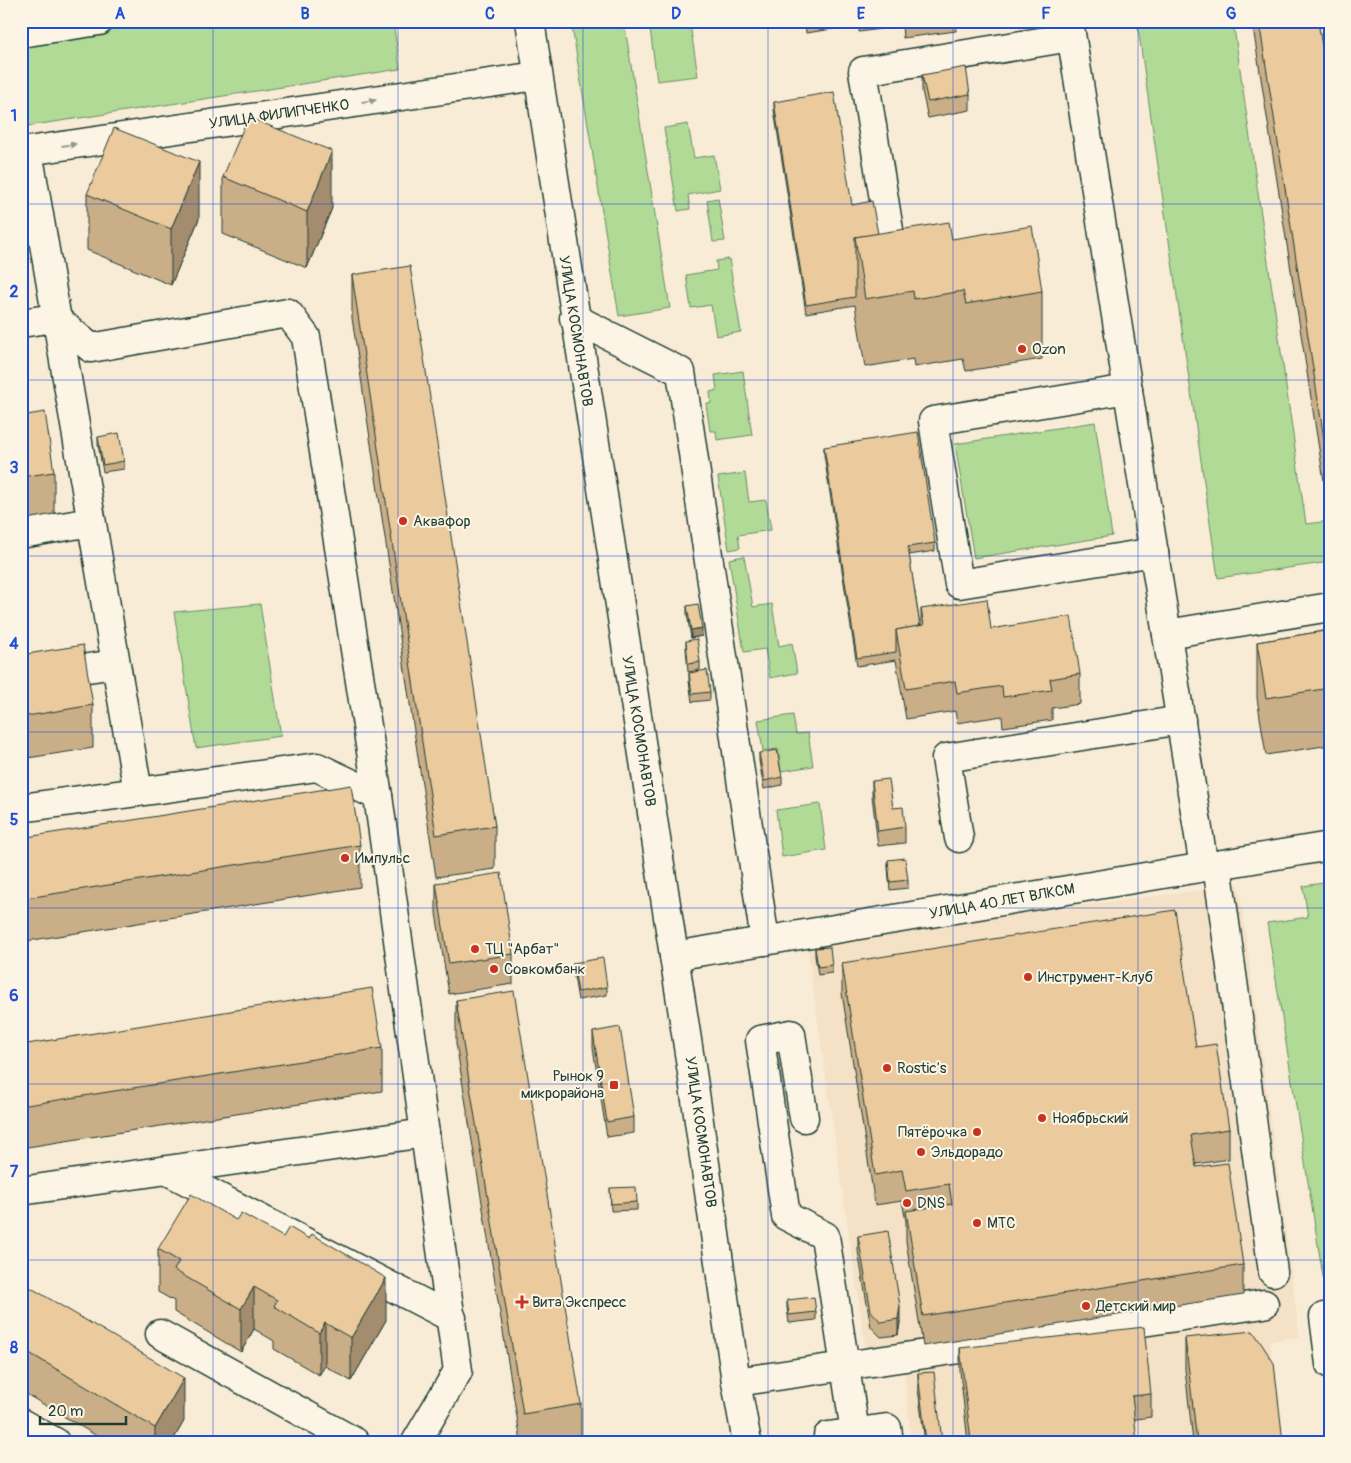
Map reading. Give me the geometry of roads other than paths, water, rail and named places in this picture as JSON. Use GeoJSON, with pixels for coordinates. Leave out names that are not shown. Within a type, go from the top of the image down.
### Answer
{"type":"FeatureCollection","features":[{"type":"Feature","properties":{"kind":"street"},"geometry":{"type":"LineString","coordinates":[[21,33],[98,21]]}},
{"type":"Feature","properties":{"kind":"street","name":"УЛИЦА КОСМОНАВТОВ"},"geometry":{"type":"LineString","coordinates":[[530,21],[574,318],[674,956],[736,1382],[747,1442]]}},
{"type":"Feature","properties":{"kind":"street"},"geometry":{"type":"LineString","coordinates":[[890,236],[864,70],[1070,29],[1181,720],[1211,866],[1273,1272]]}},
{"type":"Feature","properties":{"kind":"street","name":"УЛИЦА ФИЛИПЧЕНКО"},"geometry":{"type":"LineString","coordinates":[[25,152],[537,76]]}},
{"type":"Feature","properties":{"kind":"street"},"geometry":{"type":"LineString","coordinates":[[25,152],[56,318],[138,792]]}},
{"type":"Feature","properties":{"kind":"street"},"geometry":{"type":"LineString","coordinates":[[21,323],[56,318],[91,348],[288,313],[306,337],[378,796],[458,1371],[416,1442]]}},
{"type":"Feature","properties":{"kind":"street"},"geometry":{"type":"LineString","coordinates":[[574,318],[681,372],[765,941]]}},
{"type":"Feature","properties":{"kind":"street"},"geometry":{"type":"LineString","coordinates":[[1128,390],[933,421],[959,584],[1154,552]]}},
{"type":"Feature","properties":{"kind":"street"},"geometry":{"type":"LineString","coordinates":[[21,534],[91,522]]}},
{"type":"Feature","properties":{"kind":"street"},"geometry":{"type":"LineString","coordinates":[[1167,634],[1330,607]]}},
{"type":"Feature","properties":{"kind":"street"},"geometry":{"type":"LineString","coordinates":[[21,678],[115,664]]}},
{"type":"Feature","properties":{"kind":"street"},"geometry":{"type":"LineString","coordinates":[[959,838],[946,758],[1181,720]]}},
{"type":"Feature","properties":{"kind":"street"},"geometry":{"type":"LineString","coordinates":[[21,808],[317,767],[378,796]]}},
{"type":"Feature","properties":{"kind":"street","name":"УЛИЦА 40 ЛЕТ ВЛКСМ"},"geometry":{"type":"LineString","coordinates":[[674,956],[1330,846]]}},
{"type":"Feature","properties":{"kind":"street"},"geometry":{"type":"LineString","coordinates":[[804,1118],[791,1034],[760,1040],[786,1216],[825,1236],[855,1432]]}},
{"type":"Feature","properties":{"kind":"street"},"geometry":{"type":"LineString","coordinates":[[21,1191],[425,1132]]}},
{"type":"Feature","properties":{"kind":"street"},"geometry":{"type":"LineString","coordinates":[[168,1171],[452,1318]]}},
{"type":"Feature","properties":{"kind":"street"},"geometry":{"type":"LineString","coordinates":[[736,1382],[846,1364],[1264,1304]]}},
{"type":"Feature","properties":{"kind":"street"},"geometry":{"type":"LineString","coordinates":[[1324,1317],[1330,1364]]}},
{"type":"Feature","properties":{"kind":"street"},"geometry":{"type":"LineString","coordinates":[[160,1334],[355,1442]]}},
{"type":"Feature","properties":{"kind":"street"},"geometry":{"type":"LineString","coordinates":[[21,1423],[55,1442]]}},
{"type":"Feature","properties":{"kind":"street"},"geometry":{"type":"LineString","coordinates":[[828,1442],[828,1436],[887,1428],[889,1442]]}},
{"type":"Feature","properties":{"kind":"place","name":"Ozon"},"geometry":{"type":"Point","coordinates":[1022,349]}},
{"type":"Feature","properties":{"kind":"place","name":"Аквафор"},"geometry":{"type":"Point","coordinates":[403,521]}},
{"type":"Feature","properties":{"kind":"place","name":"Импульс"},"geometry":{"type":"Point","coordinates":[345,858]}},
{"type":"Feature","properties":{"kind":"place","name":"ТЦ \"Арбат\""},"geometry":{"type":"Point","coordinates":[475,949]}},
{"type":"Feature","properties":{"kind":"place","name":"Совкомбанк"},"geometry":{"type":"Point","coordinates":[494,969]}},
{"type":"Feature","properties":{"kind":"place","name":"Инструмент-Клуб"},"geometry":{"type":"Point","coordinates":[1028,977]}},
{"type":"Feature","properties":{"kind":"place","name":"Rostic's"},"geometry":{"type":"Point","coordinates":[887,1068]}},
{"type":"Feature","properties":{"kind":"place","name":"Рынок 9 микрорайона"},"geometry":{"type":"Point","coordinates":[614,1085]}},
{"type":"Feature","properties":{"kind":"place","name":"Ноябрьский"},"geometry":{"type":"Point","coordinates":[1042,1118]}},
{"type":"Feature","properties":{"kind":"place","name":"Пятёрочка"},"geometry":{"type":"Point","coordinates":[977,1132]}},
{"type":"Feature","properties":{"kind":"place","name":"Эльдорадо"},"geometry":{"type":"Point","coordinates":[921,1152]}},
{"type":"Feature","properties":{"kind":"place","name":"DNS"},"geometry":{"type":"Point","coordinates":[907,1203]}},
{"type":"Feature","properties":{"kind":"place","name":"МТС"},"geometry":{"type":"Point","coordinates":[977,1223]}},
{"type":"Feature","properties":{"kind":"place","name":"Вита Экспресс"},"geometry":{"type":"Point","coordinates":[522,1302]}},
{"type":"Feature","properties":{"kind":"place","name":"Детский мир"},"geometry":{"type":"Point","coordinates":[1086,1306]}}]}
